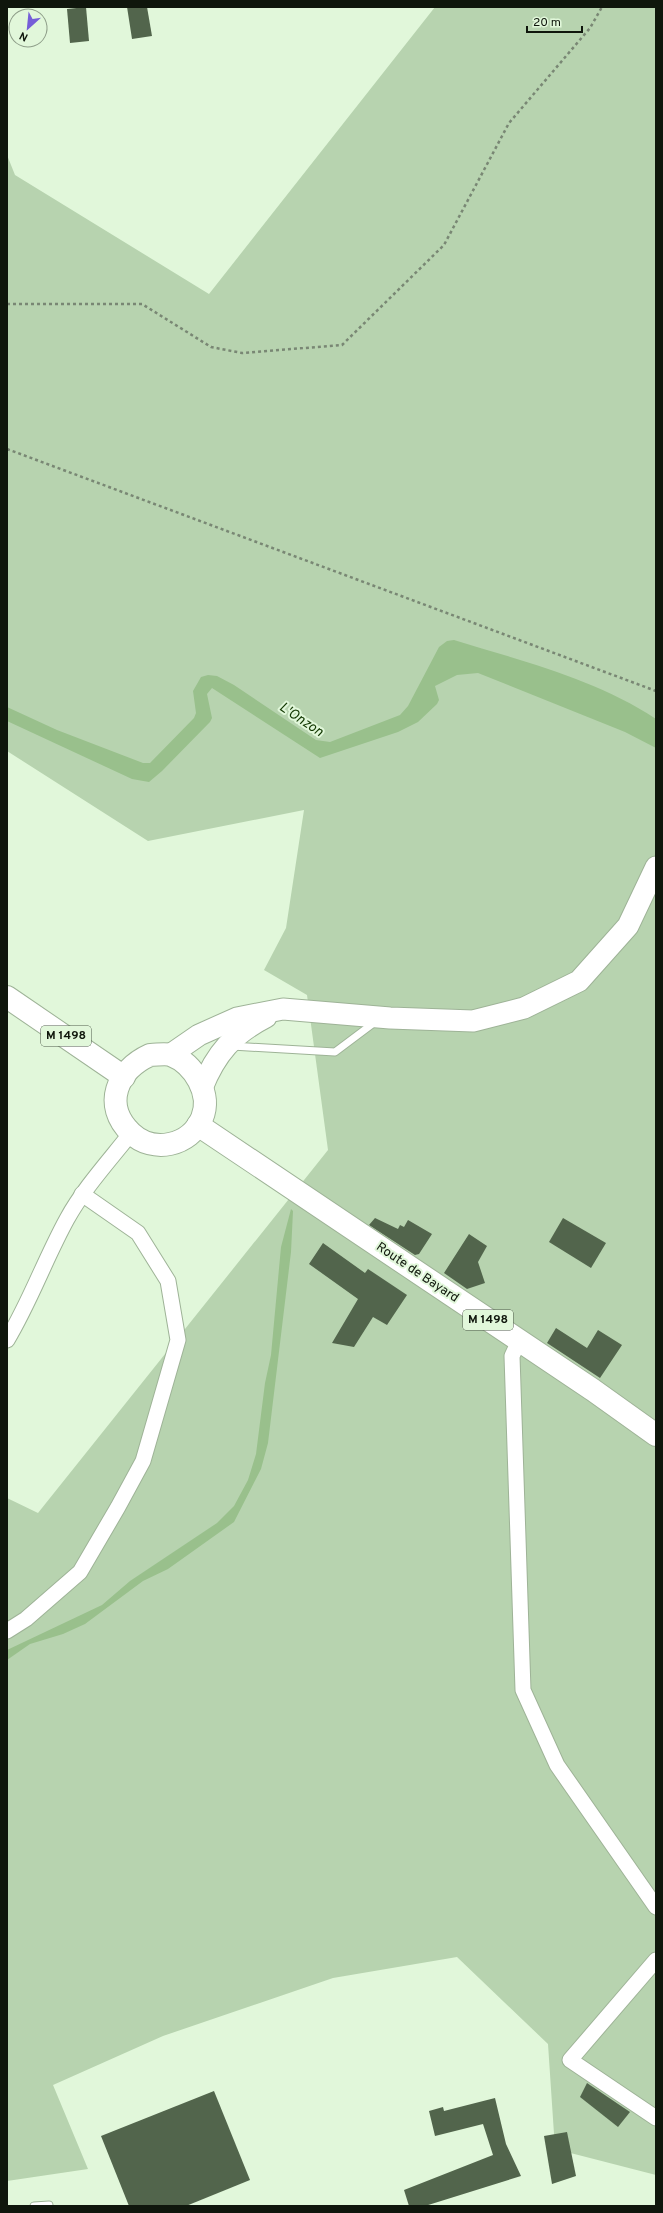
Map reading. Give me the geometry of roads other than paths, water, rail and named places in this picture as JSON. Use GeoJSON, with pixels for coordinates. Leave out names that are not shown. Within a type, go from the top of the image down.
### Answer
{"type":"FeatureCollection","features":[{"type":"Feature","properties":{"kind":"main road"},"geometry":{"type":"LineString","coordinates":[[170,1055],[192,1039],[230,1020],[254,1013],[283,1009],[386,1018],[473,1021],[524,1008],[579,981],[628,926],[656,867]]}},
{"type":"Feature","properties":{"kind":"main road","name":"M 1498"},"geometry":{"type":"LineString","coordinates":[[7,997],[124,1077]]}},
{"type":"Feature","properties":{"kind":"main road"},"geometry":{"type":"LineString","coordinates":[[202,1088],[210,1068],[225,1046],[251,1025],[283,1009]]}},
{"type":"Feature","properties":{"kind":"main road"},"geometry":{"type":"LineString","coordinates":[[150,1055],[170,1055],[190,1067],[202,1088],[204,1102],[202,1117],[198,1125],[186,1137],[173,1144],[159,1146],[143,1142],[131,1133],[120,1120],[114,1106],[117,1089],[136,1062],[150,1055]]}},
{"type":"Feature","properties":{"kind":"main road","name":"Route de Bayard"},"geometry":{"type":"LineString","coordinates":[[198,1125],[656,1435]]}},
{"type":"Feature","properties":{"kind":"street"},"geometry":{"type":"LineString","coordinates":[[7,1340],[20,1320],[67,1220],[82,1194],[131,1133]]}},
{"type":"Feature","properties":{"kind":"street"},"geometry":{"type":"LineString","coordinates":[[7,1631],[26,1619],[80,1572],[103,1533],[143,1461],[178,1340],[168,1281],[138,1233],[82,1194]]}},
{"type":"Feature","properties":{"kind":"street"},"geometry":{"type":"LineString","coordinates":[[519,1341],[512,1356],[523,1690],[557,1765],[656,1907]]}},
{"type":"Feature","properties":{"kind":"street"},"geometry":{"type":"LineString","coordinates":[[656,1960],[570,2060],[656,2118]]}},
{"type":"Feature","properties":{"kind":"lane"},"geometry":{"type":"LineString","coordinates":[[225,1046],[335,1052],[386,1018]]}},
{"type":"Feature","properties":{"kind":"lane"},"geometry":{"type":"LineString","coordinates":[[34,2206],[49,2205]]}},
{"type":"Feature","properties":{"kind":"water label","name":"L'Onzon"},"geometry":{"type":"Point","coordinates":[301,720]}}]}
